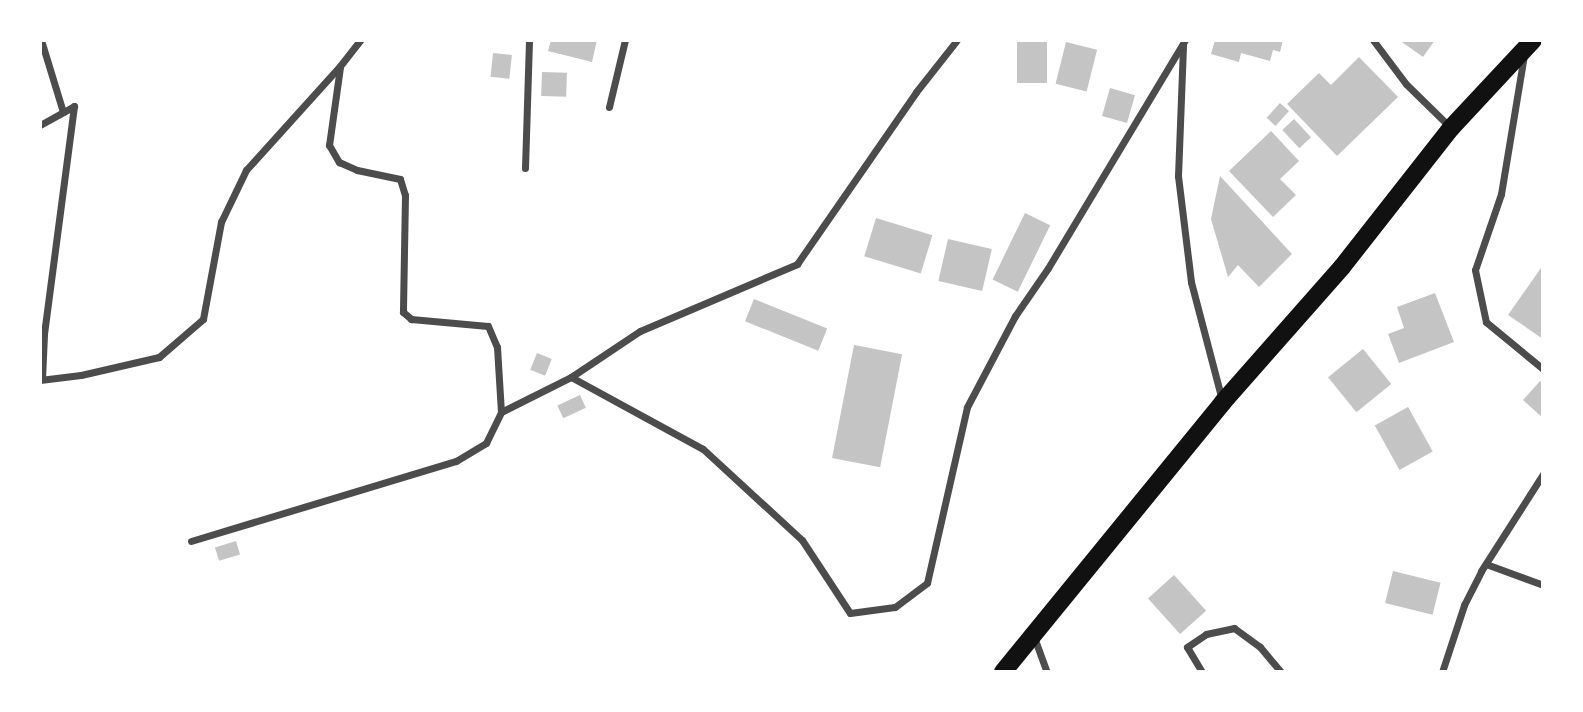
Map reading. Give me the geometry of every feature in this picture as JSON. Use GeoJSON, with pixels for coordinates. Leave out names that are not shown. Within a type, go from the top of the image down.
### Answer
{"type":"FeatureCollection","features":[{"type":"Feature","properties":{"kind":"main road"},"geometry":{"type":"LineString","coordinates":[[1003,672],[1223,402],[1342,267],[1451,128],[1529,44]]}},
{"type":"Feature","properties":{"kind":"street"},"geometry":{"type":"LineString","coordinates":[[41,40],[63,113]]}},
{"type":"Feature","properties":{"kind":"street"},"geometry":{"type":"LineString","coordinates":[[40,125],[74,106],[44,334],[41,379],[81,375],[159,357],[203,319],[221,222],[246,170],[341,66],[360,40]]}},
{"type":"Feature","properties":{"kind":"street"},"geometry":{"type":"LineString","coordinates":[[525,168],[529,40]]}},
{"type":"Feature","properties":{"kind":"street"},"geometry":{"type":"LineString","coordinates":[[609,107],[625,40]]}},
{"type":"Feature","properties":{"kind":"street"},"geometry":{"type":"LineString","coordinates":[[501,412],[570,377],[640,331],[797,264],[916,92],[957,40]]}},
{"type":"Feature","properties":{"kind":"street"},"geometry":{"type":"LineString","coordinates":[[1373,40],[1406,84],[1451,128]]}},
{"type":"Feature","properties":{"kind":"street"},"geometry":{"type":"LineString","coordinates":[[570,377],[703,449],[802,540],[850,613],[895,607],[927,583],[967,407],[1015,316],[1048,268],[1184,43]]}},
{"type":"Feature","properties":{"kind":"street"},"geometry":{"type":"LineString","coordinates":[[1184,43],[1178,176],[1191,282],[1223,402]]}},
{"type":"Feature","properties":{"kind":"street"},"geometry":{"type":"LineString","coordinates":[[1529,44],[1501,194],[1475,270],[1486,322],[1543,369]]}},
{"type":"Feature","properties":{"kind":"street"},"geometry":{"type":"LineString","coordinates":[[191,541],[456,461],[486,443],[501,412],[497,346],[488,326],[411,319],[403,312],[405,195],[400,178],[357,170],[339,162],[329,145],[341,66]]}},
{"type":"Feature","properties":{"kind":"street"},"geometry":{"type":"LineString","coordinates":[[1442,672],[1464,605],[1486,564],[1543,474]]}},
{"type":"Feature","properties":{"kind":"street"},"geometry":{"type":"LineString","coordinates":[[1486,564],[1543,584]]}},
{"type":"Feature","properties":{"kind":"street"},"geometry":{"type":"LineString","coordinates":[[1202,672],[1187,647],[1206,634],[1234,628],[1260,647],[1281,672]]}},
{"type":"Feature","properties":{"kind":"street"},"geometry":{"type":"LineString","coordinates":[[1033,636],[1047,672]]}},
{"type":"Feature","properties":{"kind":"building"},"geometry":{"type":"Polygon","coordinates":[[[551,40],[597,40],[592,62],[548,51],[551,40]]]}},
{"type":"Feature","properties":{"kind":"building"},"geometry":{"type":"Polygon","coordinates":[[[1017,40],[1047,40],[1047,83],[1017,83],[1017,40]]]}},
{"type":"Feature","properties":{"kind":"building"},"geometry":{"type":"Polygon","coordinates":[[[1215,40],[1283,40],[1280,52],[1273,50],[1270,61],[1241,53],[1239,62],[1211,54],[1215,40]]]}},
{"type":"Feature","properties":{"kind":"building"},"geometry":{"type":"Polygon","coordinates":[[[1399,40],[1435,40],[1423,57],[1399,40]]]}},
{"type":"Feature","properties":{"kind":"building"},"geometry":{"type":"Polygon","coordinates":[[[1066,42],[1097,50],[1087,91],[1056,84],[1066,42]]]}},
{"type":"Feature","properties":{"kind":"building"},"geometry":{"type":"Polygon","coordinates":[[[493,53],[512,55],[509,79],[490,77],[493,53]]]}},
{"type":"Feature","properties":{"kind":"building"},"geometry":{"type":"Polygon","coordinates":[[[1359,57],[1398,97],[1337,156],[1287,104],[1319,73],[1331,85],[1359,57]]]}},
{"type":"Feature","properties":{"kind":"building"},"geometry":{"type":"Polygon","coordinates":[[[542,72],[567,73],[566,97],[541,96],[542,72]]]}},
{"type":"Feature","properties":{"kind":"building"},"geometry":{"type":"Polygon","coordinates":[[[1110,88],[1135,95],[1127,123],[1102,116],[1110,88]]]}},
{"type":"Feature","properties":{"kind":"building"},"geometry":{"type":"Polygon","coordinates":[[[1280,103],[1289,111],[1276,126],[1267,118],[1280,103]]]}},
{"type":"Feature","properties":{"kind":"building"},"geometry":{"type":"Polygon","coordinates":[[[1294,119],[1311,137],[1299,148],[1282,130],[1294,119]]]}},
{"type":"Feature","properties":{"kind":"building"},"geometry":{"type":"Polygon","coordinates":[[[1271,131],[1299,161],[1280,179],[1296,195],[1273,217],[1229,171],[1271,131]]]}},
{"type":"Feature","properties":{"kind":"building"},"geometry":{"type":"Polygon","coordinates":[[[1220,176],[1292,254],[1259,287],[1238,265],[1228,277],[1211,219],[1220,176]]]}},
{"type":"Feature","properties":{"kind":"building"},"geometry":{"type":"Polygon","coordinates":[[[1025,213],[1050,225],[1018,292],[993,280],[1025,213]]]}},
{"type":"Feature","properties":{"kind":"building"},"geometry":{"type":"Polygon","coordinates":[[[876,218],[932,235],[921,274],[864,256],[876,218]]]}},
{"type":"Feature","properties":{"kind":"building"},"geometry":{"type":"Polygon","coordinates":[[[948,239],[992,249],[982,291],[938,281],[948,239]]]}},
{"type":"Feature","properties":{"kind":"building"},"geometry":{"type":"Polygon","coordinates":[[[1543,265],[1543,339],[1508,315],[1543,265]]]}},
{"type":"Feature","properties":{"kind":"building"},"geometry":{"type":"Polygon","coordinates":[[[1435,293],[1454,342],[1399,363],[1388,334],[1404,328],[1397,307],[1435,293]]]}},
{"type":"Feature","properties":{"kind":"building"},"geometry":{"type":"Polygon","coordinates":[[[754,299],[827,329],[818,351],[745,321],[754,299]]]}},
{"type":"Feature","properties":{"kind":"building"},"geometry":{"type":"Polygon","coordinates":[[[854,345],[902,354],[880,467],[832,458],[854,345]]]}},
{"type":"Feature","properties":{"kind":"building"},"geometry":{"type":"Polygon","coordinates":[[[1363,349],[1391,384],[1356,412],[1328,377],[1363,349]]]}},
{"type":"Feature","properties":{"kind":"building"},"geometry":{"type":"Polygon","coordinates":[[[537,353],[552,359],[545,376],[530,370],[537,353]]]}},
{"type":"Feature","properties":{"kind":"building"},"geometry":{"type":"Polygon","coordinates":[[[1540,381],[1543,384],[1543,418],[1523,400],[1540,381]]]}},
{"type":"Feature","properties":{"kind":"building"},"geometry":{"type":"Polygon","coordinates":[[[580,395],[586,408],[563,418],[557,406],[580,395]]]}},
{"type":"Feature","properties":{"kind":"building"},"geometry":{"type":"Polygon","coordinates":[[[1408,407],[1433,452],[1399,470],[1375,425],[1408,407]]]}},
{"type":"Feature","properties":{"kind":"building"},"geometry":{"type":"Polygon","coordinates":[[[236,541],[240,554],[219,561],[215,547],[236,541]]]}},
{"type":"Feature","properties":{"kind":"building"},"geometry":{"type":"Polygon","coordinates":[[[1393,571],[1441,583],[1433,615],[1385,603],[1393,571]]]}},
{"type":"Feature","properties":{"kind":"building"},"geometry":{"type":"Polygon","coordinates":[[[1174,575],[1206,611],[1180,634],[1148,598],[1174,575]]]}}]}
